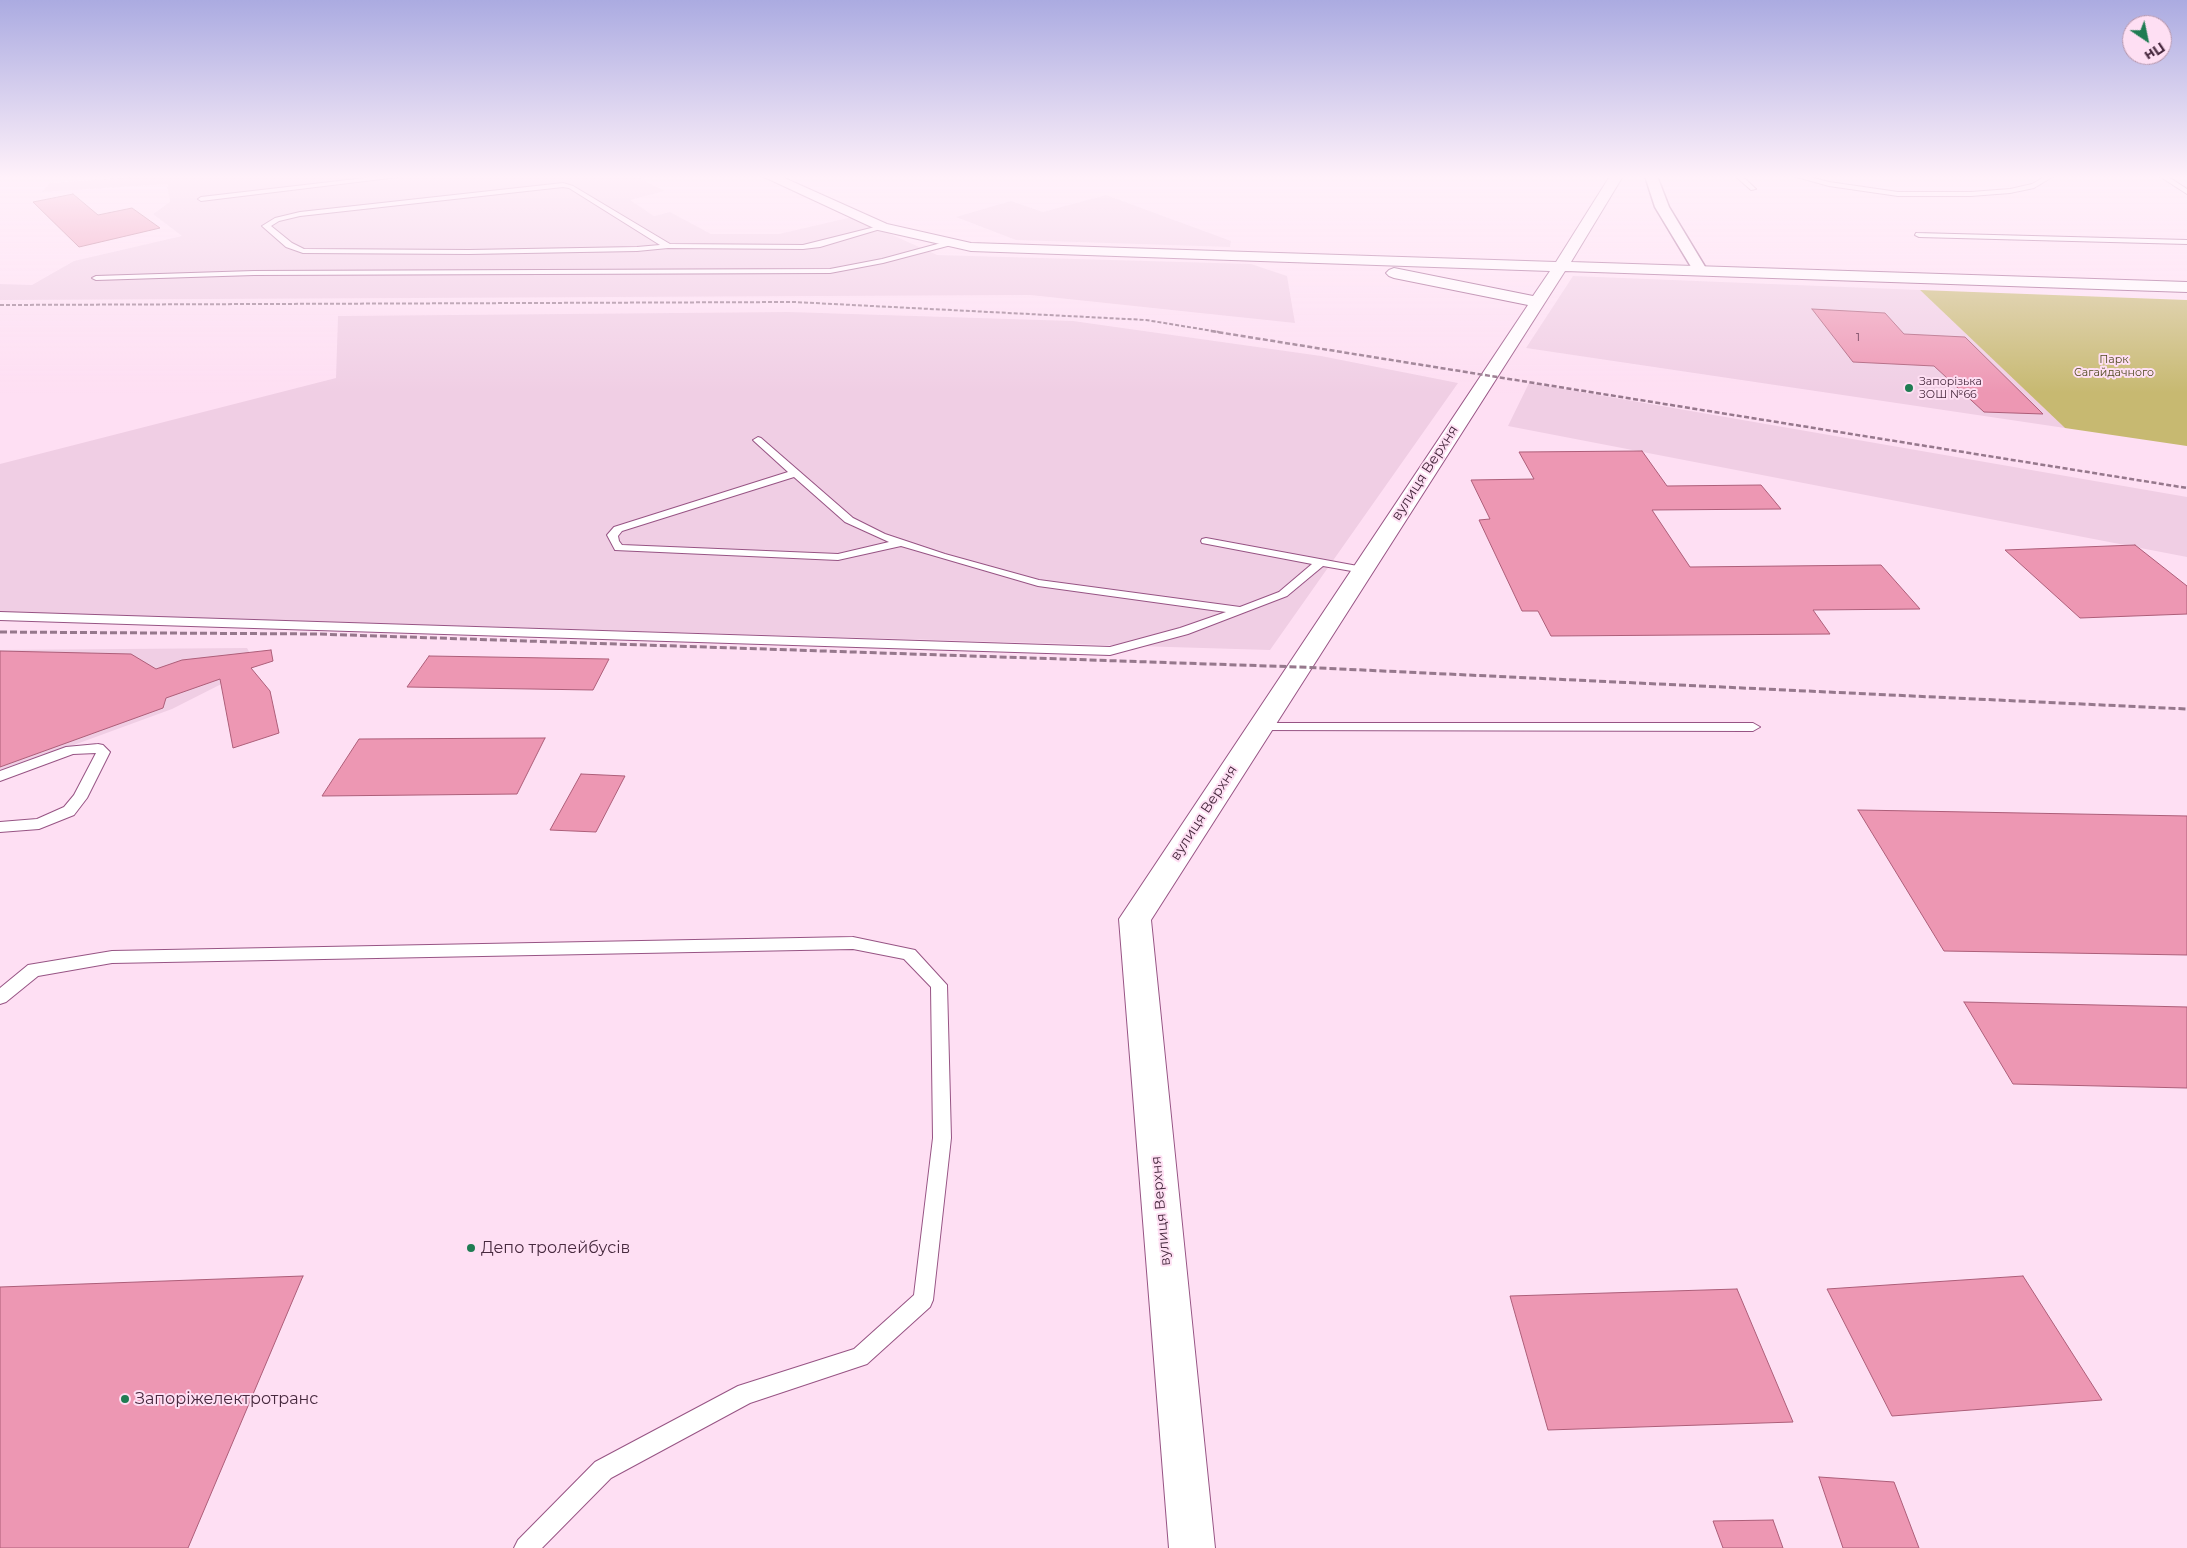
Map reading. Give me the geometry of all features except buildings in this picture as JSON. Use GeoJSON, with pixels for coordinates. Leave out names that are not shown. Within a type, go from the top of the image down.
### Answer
{"type":"FeatureCollection","features":[{"type":"Feature","properties":{"kind":"street"},"geometry":{"type":"LineString","coordinates":[[1010,248],[2187,287]]}},
{"type":"Feature","properties":{"kind":"street","name":"вулиця Верхня"},"geometry":{"type":"LineString","coordinates":[[1192,1548],[1135,919],[1572,248]]}},
{"type":"Feature","properties":{"kind":"street"},"geometry":{"type":"LineString","coordinates":[[1687,248],[1700,270]]}},
{"type":"Feature","properties":{"kind":"street"},"geometry":{"type":"LineString","coordinates":[[1319,258],[1537,302]]}},
{"type":"Feature","properties":{"kind":"lane"},"geometry":{"type":"LineString","coordinates":[[297,248],[303,251],[469,252],[645,248]]}},
{"type":"Feature","properties":{"kind":"lane"},"geometry":{"type":"LineString","coordinates":[[96,278],[264,273],[830,271],[883,261],[929,248]]}},
{"type":"Feature","properties":{"kind":"lane"},"geometry":{"type":"LineString","coordinates":[[758,440],[849,520],[881,536],[1038,583],[1241,611]]}},
{"type":"Feature","properties":{"kind":"lane"},"geometry":{"type":"LineString","coordinates":[[795,473],[641,521],[618,530],[612,535],[614,541],[619,548],[838,557],[902,543]]}},
{"type":"Feature","properties":{"kind":"lane"},"geometry":{"type":"LineString","coordinates":[[1206,541],[1362,570]]}},
{"type":"Feature","properties":{"kind":"lane"},"geometry":{"type":"LineString","coordinates":[[0,616],[1110,651],[1184,631],[1283,594],[1321,562]]}},
{"type":"Feature","properties":{"kind":"lane"},"geometry":{"type":"LineString","coordinates":[[1260,727],[1753,727]]}},
{"type":"Feature","properties":{"kind":"lane"},"geometry":{"type":"LineString","coordinates":[[0,776],[71,750],[98,748],[103,752],[80,798],[69,812],[39,824],[0,827]]}},
{"type":"Feature","properties":{"kind":"lane"},"geometry":{"type":"LineString","coordinates":[[0,997],[34,970],[112,957],[853,943],[909,954],[939,985],[942,1138],[923,1300],[860,1357],[746,1394],[603,1470],[526,1548]]}},
{"type":"Feature","properties":{"kind":"shaded area"},"geometry":{"type":"Polygon","coordinates":[[[129,248],[922,248],[937,255],[1251,264],[1287,276],[1295,323],[1030,295],[0,300],[0,284],[32,285],[74,261],[129,248]]]}},
{"type":"Feature","properties":{"kind":"shaded area","name":"Запорізька ЗОШ №66"},"geometry":{"type":"Polygon","coordinates":[[[1573,276],[1920,290],[2065,428],[1526,348],[1573,276]]]}},
{"type":"Feature","properties":{"kind":"shaded area"},"geometry":{"type":"Polygon","coordinates":[[[789,312],[1073,321],[1321,356],[1458,383],[1270,650],[0,612],[0,464],[336,378],[338,316],[789,312]]]}},
{"type":"Feature","properties":{"kind":"shaded area"},"geometry":{"type":"Polygon","coordinates":[[[1529,383],[2187,497],[2187,557],[1508,426],[1529,383]]]}},
{"type":"Feature","properties":{"kind":"shaded area"},"geometry":{"type":"Polygon","coordinates":[[[247,648],[257,666],[172,709],[0,772],[0,650],[247,648]]]}},
{"type":"Feature","properties":{"kind":"green space","name":"Парк Сагайдачного"},"geometry":{"type":"Polygon","coordinates":[[[1920,290],[2187,300],[2187,446],[2065,428],[1920,290]]]}},
{"type":"Feature","properties":{"kind":"railway"},"geometry":{"type":"LineString","coordinates":[[0,305],[794,302],[1146,320],[1219,332]]}},
{"type":"Feature","properties":{"kind":"railway"},"geometry":{"type":"LineString","coordinates":[[1211,331],[2187,488]]}},
{"type":"Feature","properties":{"kind":"railway"},"geometry":{"type":"LineString","coordinates":[[0,632],[318,634],[1299,667],[2187,709]]}},
{"type":"Feature","properties":{"kind":"place","name":"Запорізька ЗОШ №66"},"geometry":{"type":"Point","coordinates":[1909,388]}},
{"type":"Feature","properties":{"kind":"place","name":"Депо тролейбусів"},"geometry":{"type":"Point","coordinates":[471,1248]}},
{"type":"Feature","properties":{"kind":"place","name":"Запоріжелектротранс"},"geometry":{"type":"Point","coordinates":[125,1399]}}]}
